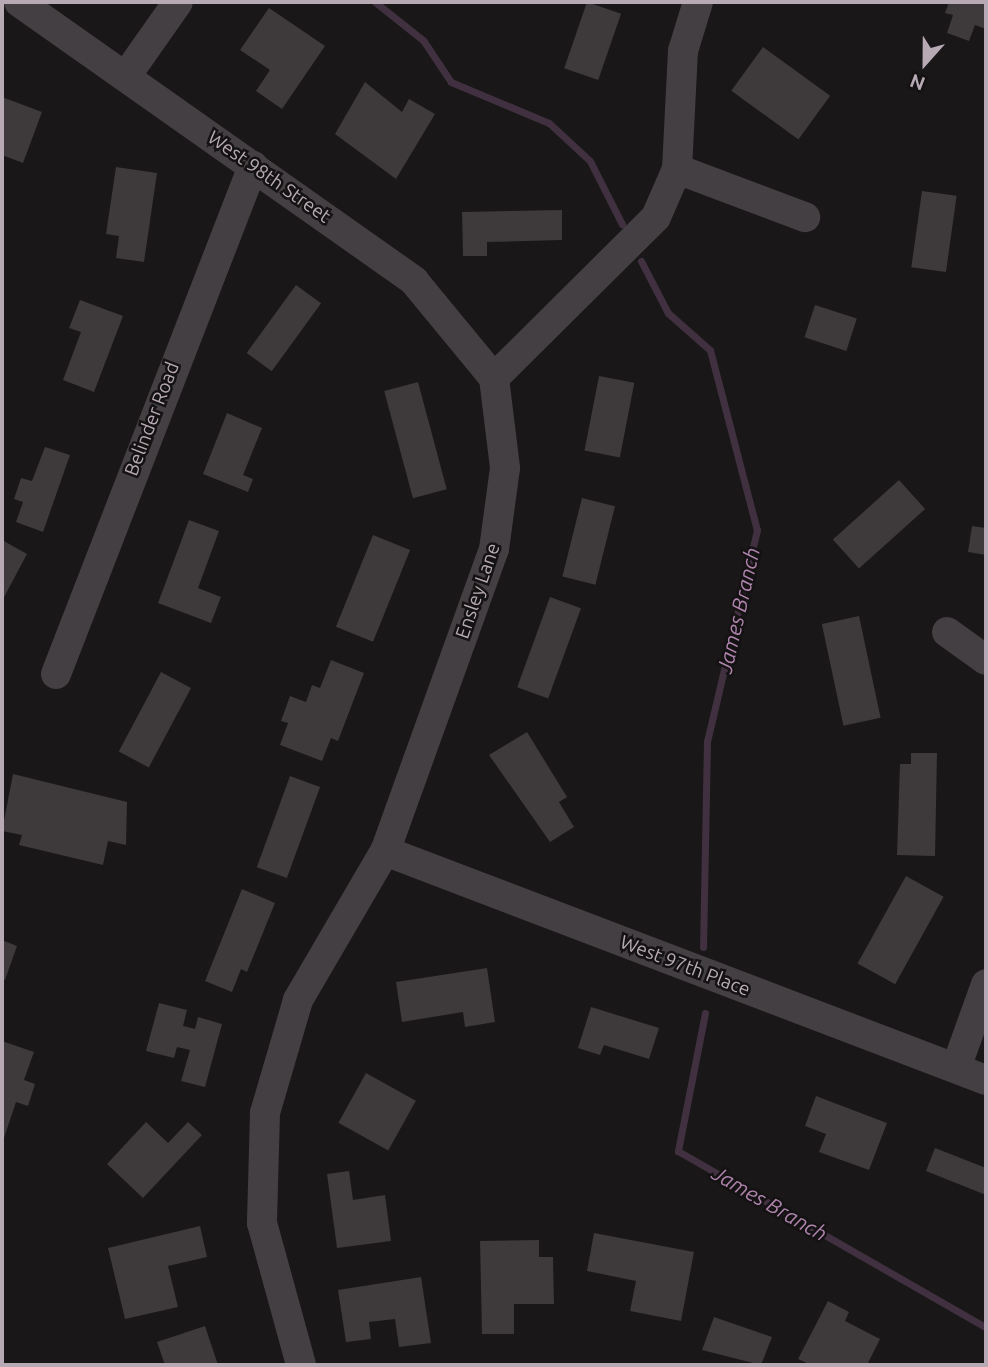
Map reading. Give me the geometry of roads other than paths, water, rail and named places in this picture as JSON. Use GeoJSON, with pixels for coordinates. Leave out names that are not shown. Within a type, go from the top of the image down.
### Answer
{"type":"FeatureCollection","features":[{"type":"Feature","properties":{"kind":"street","name":"West 98th Street"},"geometry":{"type":"LineString","coordinates":[[19,2],[414,281],[494,378]]}},
{"type":"Feature","properties":{"kind":"street"},"geometry":{"type":"LineString","coordinates":[[126,76],[178,2]]}},
{"type":"Feature","properties":{"kind":"street"},"geometry":{"type":"LineString","coordinates":[[494,378],[656,217],[677,169],[683,51],[698,2]]}},
{"type":"Feature","properties":{"kind":"street","name":"Belinder Road"},"geometry":{"type":"LineString","coordinates":[[56,674],[253,166]]}},
{"type":"Feature","properties":{"kind":"street"},"geometry":{"type":"LineString","coordinates":[[677,169],[805,217]]}},
{"type":"Feature","properties":{"kind":"street","name":"Ensley Lane"},"geometry":{"type":"LineString","coordinates":[[301,1365],[262,1223],[265,1113],[281,1046],[298,1000],[385,851],[494,549],[505,468],[494,378]]}},
{"type":"Feature","properties":{"kind":"street"},"geometry":{"type":"LineString","coordinates":[[947,632],[986,660]]}},
{"type":"Feature","properties":{"kind":"street","name":"West 97th Place"},"geometry":{"type":"LineString","coordinates":[[385,851],[986,1080]]}},
{"type":"Feature","properties":{"kind":"street"},"geometry":{"type":"LineString","coordinates":[[956,1068],[986,984]]}},
{"type":"Feature","properties":{"kind":"waterway","name":"James Branch"},"geometry":{"type":"LineString","coordinates":[[375,2],[423,40],[451,82],[549,123],[590,161],[622,224]]}},
{"type":"Feature","properties":{"kind":"waterway","name":"James Branch"},"geometry":{"type":"LineString","coordinates":[[641,261],[668,313],[710,350],[757,530],[707,741],[703,947]]}},
{"type":"Feature","properties":{"kind":"waterway","name":"James Branch"},"geometry":{"type":"LineString","coordinates":[[705,1013],[678,1151],[984,1326]]}}]}
